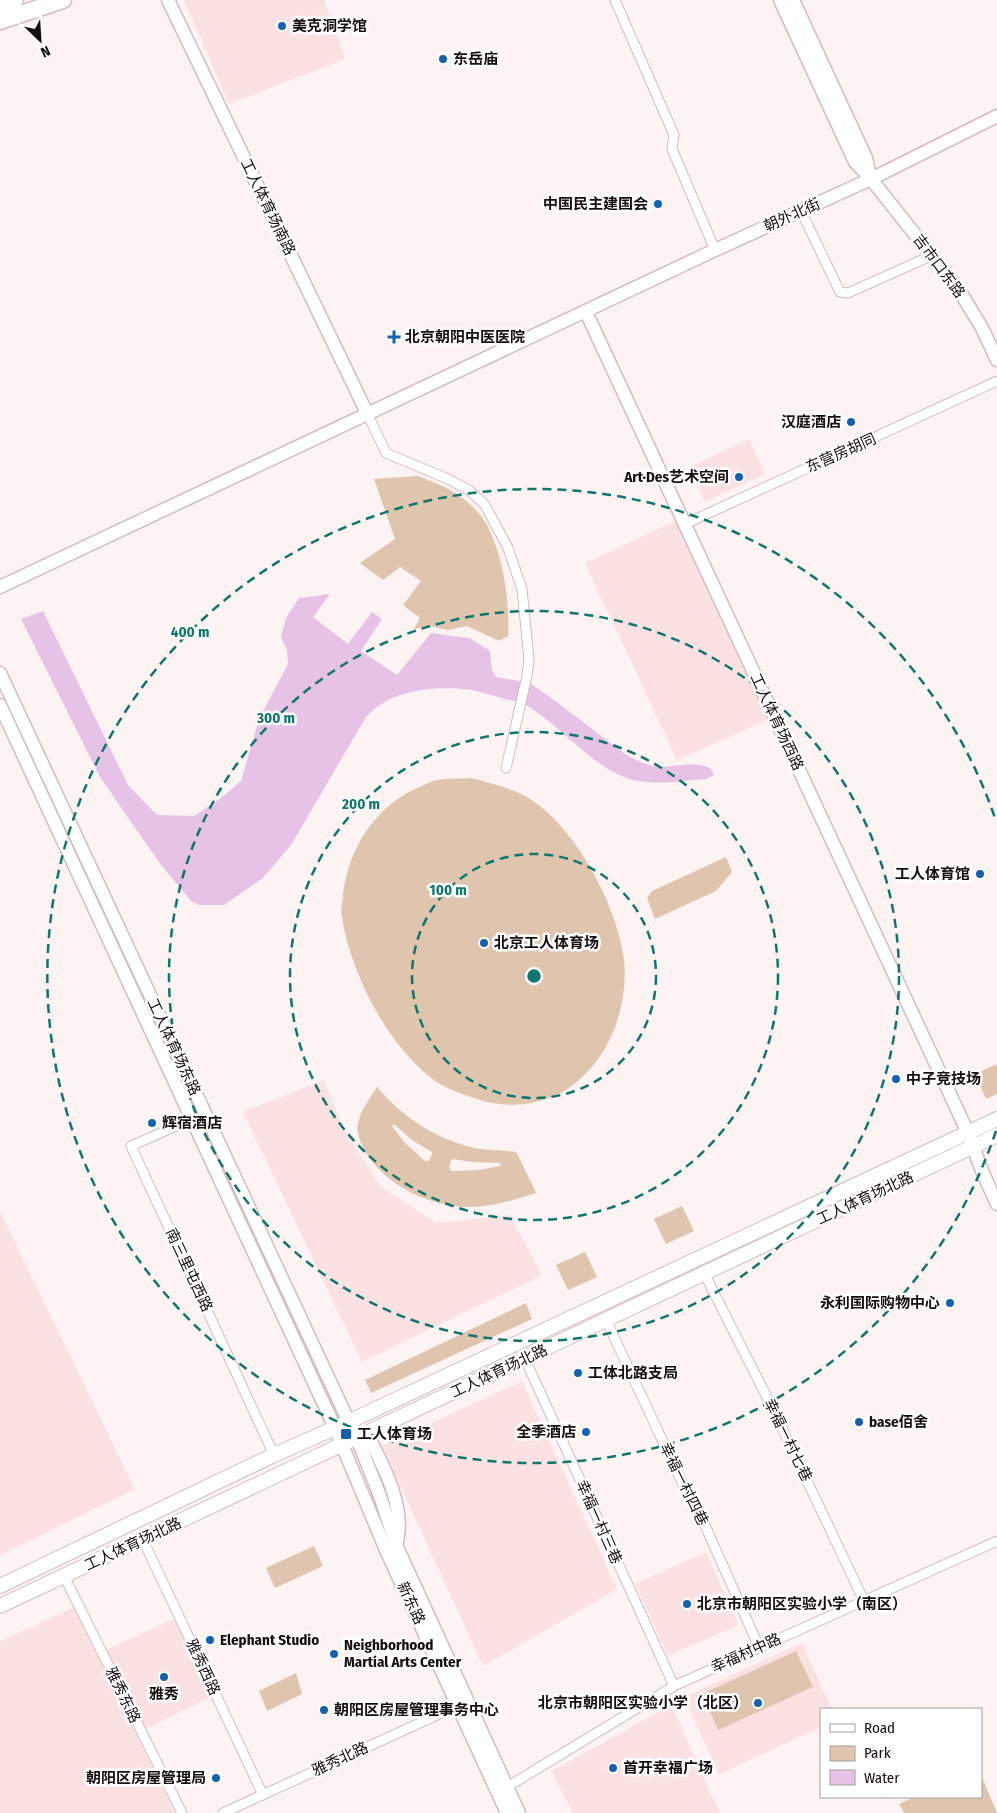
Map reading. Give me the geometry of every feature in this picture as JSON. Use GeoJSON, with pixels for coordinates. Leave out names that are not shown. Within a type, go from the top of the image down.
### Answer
{"type":"FeatureCollection","features":[{"type":"Feature","properties":{"kind":"highway"},"geometry":{"type":"LineString","coordinates":[[0,5],[15,0]]}},
{"type":"Feature","properties":{"kind":"highway"},"geometry":{"type":"LineString","coordinates":[[0,22],[63,0]]}},
{"type":"Feature","properties":{"kind":"main road","name":"工人体育场南路"},"geometry":{"type":"LineString","coordinates":[[168,0],[368,413]]}},
{"type":"Feature","properties":{"kind":"main road","name":"吉市口东路"},"geometry":{"type":"LineString","coordinates":[[780,0],[855,162],[932,255],[968,305],[982,328],[997,360]]}},
{"type":"Feature","properties":{"kind":"main road","name":"吉市口东路"},"geometry":{"type":"LineString","coordinates":[[792,0],[866,158],[871,179]]}},
{"type":"Feature","properties":{"kind":"main road","name":"朝外北街"},"geometry":{"type":"LineString","coordinates":[[586,312],[715,250],[871,179],[997,116]]}},
{"type":"Feature","properties":{"kind":"main road"},"geometry":{"type":"LineString","coordinates":[[0,587],[586,312]]}},
{"type":"Feature","properties":{"kind":"main road","name":"工人体育场西路"},"geometry":{"type":"LineString","coordinates":[[586,312],[968,1133],[997,1204]]}},
{"type":"Feature","properties":{"kind":"main road","name":"工人体育场东路"},"geometry":{"type":"LineString","coordinates":[[0,672],[348,1422],[361,1437]]}},
{"type":"Feature","properties":{"kind":"main road","name":"工人体育场东路"},"geometry":{"type":"LineString","coordinates":[[0,705],[343,1446]]}},
{"type":"Feature","properties":{"kind":"main road","name":"工人体育场北路"},"geometry":{"type":"LineString","coordinates":[[0,1586],[274,1455],[997,1119]]}},
{"type":"Feature","properties":{"kind":"main road","name":"工人体育场北路"},"geometry":{"type":"LineString","coordinates":[[0,1606],[343,1446],[997,1135]]}},
{"type":"Feature","properties":{"kind":"main road","name":"新东路"},"geometry":{"type":"LineString","coordinates":[[361,1437],[397,1503],[399,1530],[396,1545],[519,1813]]}},
{"type":"Feature","properties":{"kind":"main road","name":"新东路"},"geometry":{"type":"LineString","coordinates":[[343,1446],[386,1550],[507,1813]]}},
{"type":"Feature","properties":{"kind":"street"},"geometry":{"type":"LineString","coordinates":[[614,0],[674,135],[672,149],[715,250]]}},
{"type":"Feature","properties":{"kind":"street"},"geometry":{"type":"LineString","coordinates":[[802,211],[840,292],[848,293],[932,255]]}},
{"type":"Feature","properties":{"kind":"street","name":"东营房胡同"},"geometry":{"type":"LineString","coordinates":[[685,524],[997,381]]}},
{"type":"Feature","properties":{"kind":"street"},"geometry":{"type":"LineString","coordinates":[[368,413],[386,453],[469,490],[485,505],[508,548],[522,588],[529,660],[506,768]]}},
{"type":"Feature","properties":{"kind":"street","name":"南三里屯西路"},"geometry":{"type":"LineString","coordinates":[[192,1119],[131,1146],[274,1455]]}},
{"type":"Feature","properties":{"kind":"street","name":"幸福一村七巷"},"geometry":{"type":"LineString","coordinates":[[708,1281],[775,1413],[864,1601]]}},
{"type":"Feature","properties":{"kind":"street","name":"幸福一村四巷"},"geometry":{"type":"LineString","coordinates":[[606,1320],[694,1508],[704,1523],[759,1647]]}},
{"type":"Feature","properties":{"kind":"street","name":"幸福一村三巷"},"geometry":{"type":"LineString","coordinates":[[526,1359],[674,1686]]}},
{"type":"Feature","properties":{"kind":"street","name":"雅秀西路"},"geometry":{"type":"LineString","coordinates":[[142,1540],[263,1795]]}},
{"type":"Feature","properties":{"kind":"street","name":"幸福村中路"},"geometry":{"type":"LineString","coordinates":[[507,1787],[674,1686],[997,1541]]}},
{"type":"Feature","properties":{"kind":"street","name":"雅秀东路"},"geometry":{"type":"LineString","coordinates":[[64,1576],[182,1813]]}},
{"type":"Feature","properties":{"kind":"street","name":"雅秀北路"},"geometry":{"type":"LineString","coordinates":[[223,1813],[457,1706]]}},
{"type":"Feature","properties":{"kind":"shaded area","name":"美克洞学馆"},"geometry":{"type":"Polygon","coordinates":[[[184,0],[324,0],[345,59],[229,104],[184,0]]]}},
{"type":"Feature","properties":{"kind":"shaded area"},"geometry":{"type":"Polygon","coordinates":[[[749,439],[765,474],[705,502],[689,467],[749,439]]]}},
{"type":"Feature","properties":{"kind":"shaded area"},"geometry":{"type":"Polygon","coordinates":[[[676,521],[767,720],[677,760],[585,563],[676,521]]]}},
{"type":"Feature","properties":{"kind":"shaded area"},"geometry":{"type":"Polygon","coordinates":[[[324,1080],[342,1126],[380,1186],[436,1223],[510,1215],[542,1275],[362,1362],[243,1112],[324,1080]]]}},
{"type":"Feature","properties":{"kind":"shaded area"},"geometry":{"type":"Polygon","coordinates":[[[0,1212],[135,1489],[0,1555],[0,1212]]]}},
{"type":"Feature","properties":{"kind":"shaded area"},"geometry":{"type":"Polygon","coordinates":[[[522,1381],[617,1589],[483,1666],[382,1446],[522,1381]]]}},
{"type":"Feature","properties":{"kind":"shaded area","name":"北京市朝阳区实验小学（南区）"},"geometry":{"type":"Polygon","coordinates":[[[706,1552],[738,1625],[668,1656],[635,1584],[706,1552]]]}},
{"type":"Feature","properties":{"kind":"shaded area"},"geometry":{"type":"Polygon","coordinates":[[[74,1607],[175,1813],[0,1813],[0,1642],[74,1607]]]}},
{"type":"Feature","properties":{"kind":"shaded area","name":"雅秀"},"geometry":{"type":"Polygon","coordinates":[[[176,1618],[214,1696],[145,1729],[106,1650],[176,1618]]]}},
{"type":"Feature","properties":{"kind":"shaded area","name":"北京市朝阳区实验小学（北区）"},"geometry":{"type":"Polygon","coordinates":[[[802,1643],[832,1708],[820,1708],[820,1727],[719,1774],[684,1697],[802,1643]]]}},
{"type":"Feature","properties":{"kind":"shaded area","name":"首开幸福广场"},"geometry":{"type":"Polygon","coordinates":[[[671,1705],[720,1813],[572,1813],[552,1771],[671,1705]]]}},
{"type":"Feature","properties":{"kind":"green space"},"geometry":{"type":"Polygon","coordinates":[[[418,476],[456,494],[470,504],[485,522],[498,553],[506,588],[509,622],[508,636],[499,641],[467,626],[448,630],[430,626],[414,629],[420,618],[403,605],[421,581],[400,567],[383,580],[360,563],[395,539],[374,479],[418,476]]]}},
{"type":"Feature","properties":{"kind":"green space","name":"北京工人体育场"},"geometry":{"type":"Polygon","coordinates":[[[471,778],[525,796],[560,825],[576,845],[603,891],[620,938],[625,978],[623,997],[619,1016],[604,1051],[579,1080],[564,1091],[533,1103],[499,1104],[471,1097],[441,1084],[430,1077],[414,1062],[385,1026],[362,983],[353,961],[342,918],[343,894],[351,861],[357,846],[375,819],[400,797],[431,782],[442,779],[471,778]]]}},
{"type":"Feature","properties":{"kind":"green space"},"geometry":{"type":"Polygon","coordinates":[[[726,857],[732,872],[716,891],[655,919],[647,898],[652,891],[726,857]]]}},
{"type":"Feature","properties":{"kind":"green space"},"geometry":{"type":"Polygon","coordinates":[[[997,1064],[997,1094],[986,1099],[975,1074],[997,1064]]]}},
{"type":"Feature","properties":{"kind":"green space"},"geometry":{"type":"Polygon","coordinates":[[[377,1087],[398,1109],[436,1134],[479,1149],[517,1153],[536,1193],[492,1205],[464,1207],[434,1202],[418,1196],[390,1179],[368,1157],[357,1129],[363,1109],[377,1087]],[[394,1124],[392,1126],[405,1143],[425,1161],[429,1161],[432,1152],[412,1140],[394,1124]],[[453,1159],[449,1167],[453,1171],[479,1170],[500,1166],[501,1164],[472,1162],[453,1159]]]}},
{"type":"Feature","properties":{"kind":"green space"},"geometry":{"type":"Polygon","coordinates":[[[682,1206],[694,1231],[666,1244],[654,1219],[682,1206]]]}},
{"type":"Feature","properties":{"kind":"green space"},"geometry":{"type":"Polygon","coordinates":[[[585,1252],[597,1277],[568,1290],[556,1265],[585,1252]]]}},
{"type":"Feature","properties":{"kind":"green space"},"geometry":{"type":"Polygon","coordinates":[[[526,1303],[532,1319],[371,1393],[365,1380],[526,1303]]]}},
{"type":"Feature","properties":{"kind":"green space"},"geometry":{"type":"Polygon","coordinates":[[[314,1546],[323,1566],[275,1588],[266,1568],[314,1546]]]}},
{"type":"Feature","properties":{"kind":"green space"},"geometry":{"type":"Polygon","coordinates":[[[796,1651],[813,1687],[718,1730],[702,1694],[796,1651]]]}},
{"type":"Feature","properties":{"kind":"green space"},"geometry":{"type":"Polygon","coordinates":[[[296,1673],[302,1694],[267,1711],[259,1691],[296,1673]]]}},
{"type":"Feature","properties":{"kind":"green space"},"geometry":{"type":"Polygon","coordinates":[[[982,1777],[997,1813],[904,1813],[899,1804],[912,1798],[982,1798],[982,1777]]]}},
{"type":"Feature","properties":{"kind":"water"},"geometry":{"type":"Polygon","coordinates":[[[330,594],[313,617],[348,644],[372,612],[382,619],[361,651],[397,675],[431,633],[469,638],[490,651],[492,670],[496,677],[530,683],[625,754],[659,767],[706,766],[711,769],[714,775],[706,779],[675,782],[655,783],[634,780],[601,765],[526,705],[472,690],[444,688],[415,691],[388,700],[366,717],[291,845],[263,878],[224,905],[199,905],[191,901],[161,865],[100,777],[21,619],[43,611],[128,785],[157,815],[194,816],[220,799],[241,781],[259,719],[288,664],[287,650],[281,637],[286,618],[299,598],[330,594]]]}},
{"type":"Feature","properties":{"kind":"place","name":"美克洞学馆"},"geometry":{"type":"Point","coordinates":[282,26]}},
{"type":"Feature","properties":{"kind":"place","name":"东岳庙"},"geometry":{"type":"Point","coordinates":[443,59]}},
{"type":"Feature","properties":{"kind":"place","name":"中国民主建国会"},"geometry":{"type":"Point","coordinates":[658,204]}},
{"type":"Feature","properties":{"kind":"place","name":"北京朝阳中医医院"},"geometry":{"type":"Point","coordinates":[394,337]}},
{"type":"Feature","properties":{"kind":"place","name":"汉庭酒店"},"geometry":{"type":"Point","coordinates":[851,422]}},
{"type":"Feature","properties":{"kind":"place","name":"Art·Des艺术空间"},"geometry":{"type":"Point","coordinates":[739,477]}},
{"type":"Feature","properties":{"kind":"place","name":"工人体育馆"},"geometry":{"type":"Point","coordinates":[980,874]}},
{"type":"Feature","properties":{"kind":"place","name":"北京工人体育场"},"geometry":{"type":"Point","coordinates":[484,943]}},
{"type":"Feature","properties":{"kind":"place","name":"中子竞技场"},"geometry":{"type":"Point","coordinates":[896,1079]}},
{"type":"Feature","properties":{"kind":"place","name":"辉宿酒店"},"geometry":{"type":"Point","coordinates":[152,1123]}},
{"type":"Feature","properties":{"kind":"place","name":"永利国际购物中心"},"geometry":{"type":"Point","coordinates":[950,1303]}},
{"type":"Feature","properties":{"kind":"place","name":"工体北路支局"},"geometry":{"type":"Point","coordinates":[578,1373]}},
{"type":"Feature","properties":{"kind":"place","name":"base佰舍"},"geometry":{"type":"Point","coordinates":[859,1422]}},
{"type":"Feature","properties":{"kind":"place","name":"全季酒店"},"geometry":{"type":"Point","coordinates":[586,1432]}},
{"type":"Feature","properties":{"kind":"place","name":"工人体育场"},"geometry":{"type":"Point","coordinates":[346,1434]}},
{"type":"Feature","properties":{"kind":"place","name":"北京市朝阳区实验小学（南区）"},"geometry":{"type":"Point","coordinates":[687,1604]}},
{"type":"Feature","properties":{"kind":"place","name":"Elephant Studio"},"geometry":{"type":"Point","coordinates":[210,1640]}},
{"type":"Feature","properties":{"kind":"place","name":"Neighborhood Martial Arts Center"},"geometry":{"type":"Point","coordinates":[334,1654]}},
{"type":"Feature","properties":{"kind":"place","name":"雅秀"},"geometry":{"type":"Point","coordinates":[164,1677]}},
{"type":"Feature","properties":{"kind":"place","name":"北京市朝阳区实验小学（北区）"},"geometry":{"type":"Point","coordinates":[758,1703]}},
{"type":"Feature","properties":{"kind":"place","name":"朝阳区房屋管理事务中心"},"geometry":{"type":"Point","coordinates":[324,1710]}},
{"type":"Feature","properties":{"kind":"place","name":"首开幸福广场"},"geometry":{"type":"Point","coordinates":[613,1768]}},
{"type":"Feature","properties":{"kind":"place","name":"朝阳区房屋管理局"},"geometry":{"type":"Point","coordinates":[216,1778]}}]}
